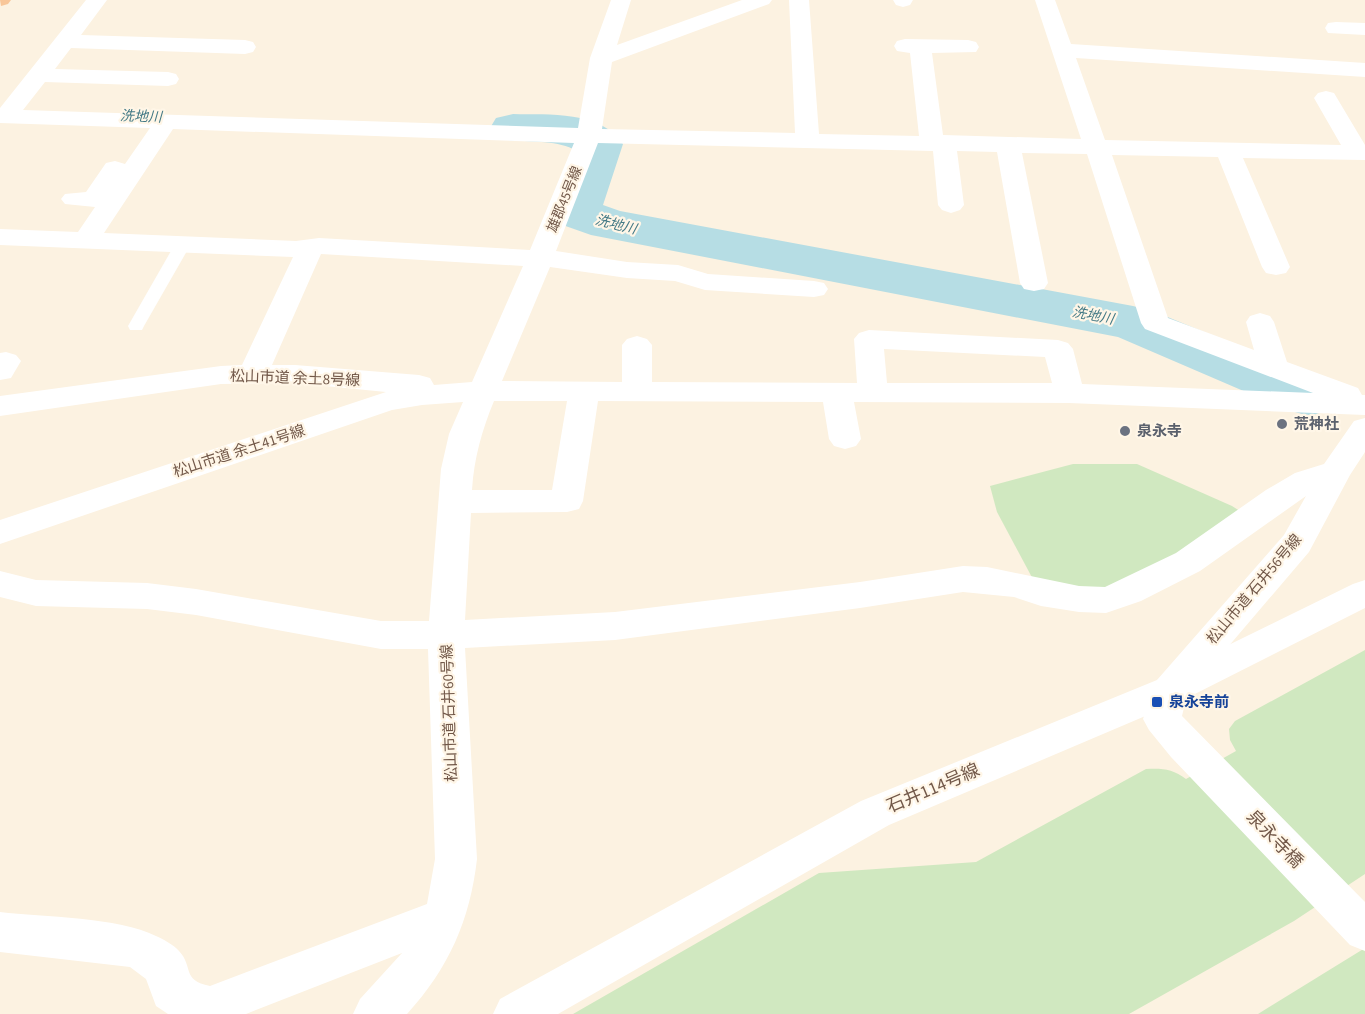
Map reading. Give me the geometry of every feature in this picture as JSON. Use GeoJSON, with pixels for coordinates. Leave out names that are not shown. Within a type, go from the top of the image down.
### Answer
{"type":"FeatureCollection","features":[{"type":"Feature","properties":{"kind":"street"},"geometry":{"type":"LineString","coordinates":[[3,116],[97,0]]}},
{"type":"Feature","properties":{"kind":"street","name":"雄郡45号線"},"geometry":{"type":"LineString","coordinates":[[483,391],[589,135],[601,58],[621,0]]}},
{"type":"Feature","properties":{"kind":"street"},"geometry":{"type":"LineString","coordinates":[[601,58],[762,0]]}},
{"type":"Feature","properties":{"kind":"street"},"geometry":{"type":"LineString","coordinates":[[799,0],[807,140]]}},
{"type":"Feature","properties":{"kind":"street"},"geometry":{"type":"LineString","coordinates":[[1045,0],[1090,136],[1097,147],[1155,323],[1365,403]]}},
{"type":"Feature","properties":{"kind":"street"},"geometry":{"type":"LineString","coordinates":[[1336,28],[1365,29]]}},
{"type":"Feature","properties":{"kind":"street"},"geometry":{"type":"LineString","coordinates":[[66,40],[245,47]]}},
{"type":"Feature","properties":{"kind":"street"},"geometry":{"type":"LineString","coordinates":[[951,205],[938,142],[913,46],[968,47]]}},
{"type":"Feature","properties":{"kind":"street"},"geometry":{"type":"LineString","coordinates":[[1062,50],[1365,70]]}},
{"type":"Feature","properties":{"kind":"street"},"geometry":{"type":"LineString","coordinates":[[38,75],[168,79]]}},
{"type":"Feature","properties":{"kind":"street"},"geometry":{"type":"LineString","coordinates":[[1326,98],[1361,152]]}},
{"type":"Feature","properties":{"kind":"street"},"geometry":{"type":"LineString","coordinates":[[3,116],[589,135],[1361,152]]}},
{"type":"Feature","properties":{"kind":"street"},"geometry":{"type":"LineString","coordinates":[[74,199],[93,200],[156,121]]}},
{"type":"Feature","properties":{"kind":"street"},"geometry":{"type":"LineString","coordinates":[[86,240],[156,121]]}},
{"type":"Feature","properties":{"kind":"street"},"geometry":{"type":"LineString","coordinates":[[1008,144],[1034,284]]}},
{"type":"Feature","properties":{"kind":"street"},"geometry":{"type":"LineString","coordinates":[[1227,150],[1252,240],[1275,267]]}},
{"type":"Feature","properties":{"kind":"street"},"geometry":{"type":"LineString","coordinates":[[0,237],[296,249],[311,247],[540,258],[568,260],[627,270],[678,273],[705,282],[814,289]]}},
{"type":"Feature","properties":{"kind":"street"},"geometry":{"type":"LineString","coordinates":[[253,373],[311,247]]}},
{"type":"Feature","properties":{"kind":"street"},"geometry":{"type":"LineString","coordinates":[[1260,322],[1274,368]]}},
{"type":"Feature","properties":{"kind":"street"},"geometry":{"type":"LineString","coordinates":[[873,393],[868,339],[1058,349],[1069,393]]}},
{"type":"Feature","properties":{"kind":"street"},"geometry":{"type":"LineString","coordinates":[[637,391],[638,345]]}},
{"type":"Feature","properties":{"kind":"street","name":"松山市道 余土8号線"},"geometry":{"type":"LineString","coordinates":[[0,406],[221,375],[253,373],[295,374],[483,391]]}},
{"type":"Feature","properties":{"kind":"street"},"geometry":{"type":"LineString","coordinates":[[483,391],[1069,393],[1365,403]]}},
{"type":"Feature","properties":{"kind":"street","name":"松山市道 石井60号線"},"geometry":{"type":"LineString","coordinates":[[376,1014],[414,975],[446,916],[454,890],[456,859],[446,635],[457,469],[465,434],[483,391]]}},
{"type":"Feature","properties":{"kind":"street","name":"松山市道 余土41号線"},"geometry":{"type":"LineString","coordinates":[[0,532],[387,401],[422,395],[483,391]]}},
{"type":"Feature","properties":{"kind":"street"},"geometry":{"type":"LineString","coordinates":[[455,502],[567,501],[584,391]]}},
{"type":"Feature","properties":{"kind":"street"},"geometry":{"type":"LineString","coordinates":[[837,393],[845,439]]}},
{"type":"Feature","properties":{"kind":"street","name":"松山市道 石井56号線"},"geometry":{"type":"LineString","coordinates":[[1185,746],[1162,719],[1170,690],[1222,627],[1298,543],[1335,472],[1365,428]]}},
{"type":"Feature","properties":{"kind":"street"},"geometry":{"type":"LineString","coordinates":[[0,584],[36,593],[147,596],[186,601],[381,635],[446,635],[615,626],[860,595],[963,579],[1016,585],[1041,593],[1069,598],[1106,600],[1129,592],[1188,562],[1278,498],[1306,481],[1335,472]]}},
{"type":"Feature","properties":{"kind":"street","name":"石井114号線"},"geometry":{"type":"LineString","coordinates":[[516,1014],[876,813],[1170,690],[1365,593]]}},
{"type":"Feature","properties":{"kind":"street","name":"泉永寺橋"},"geometry":{"type":"LineString","coordinates":[[1185,746],[1365,932]]}},
{"type":"Feature","properties":{"kind":"street"},"geometry":{"type":"LineString","coordinates":[[0,932],[118,944],[141,950],[164,966],[172,991],[189,1003],[210,1007],[446,916]]}},
{"type":"Feature","properties":{"kind":"lane"},"geometry":{"type":"LineString","coordinates":[[136,326],[183,244]]}},
{"type":"Feature","properties":{"kind":"green space"},"geometry":{"type":"Polygon","coordinates":[[[1073,464],[1137,464],[1232,506],[1246,515],[1107,592],[1035,583],[997,512],[990,486],[1073,464]]]}},
{"type":"Feature","properties":{"kind":"green space"},"geometry":{"type":"Polygon","coordinates":[[[1365,650],[1365,874],[1294,921],[1129,1014],[573,1014],[819,873],[976,862],[1146,769],[1167,770],[1186,779],[1236,751],[1230,740],[1229,729],[1235,721],[1365,650]]]}},
{"type":"Feature","properties":{"kind":"green space"},"geometry":{"type":"Polygon","coordinates":[[[1365,948],[1365,1014],[1258,1014],[1365,948]]]}},
{"type":"Feature","properties":{"kind":"waterway","name":"洗地川"},"geometry":{"type":"LineString","coordinates":[[513,128],[571,130],[599,144],[575,212],[609,224],[1133,323],[1309,397]]}},
{"type":"Feature","properties":{"kind":"place","name":"荒神社"},"geometry":{"type":"Point","coordinates":[1282,424]}},
{"type":"Feature","properties":{"kind":"place","name":"泉永寺"},"geometry":{"type":"Point","coordinates":[1125,431]}},
{"type":"Feature","properties":{"kind":"place","name":"泉永寺前"},"geometry":{"type":"Point","coordinates":[1157,702]}}]}
